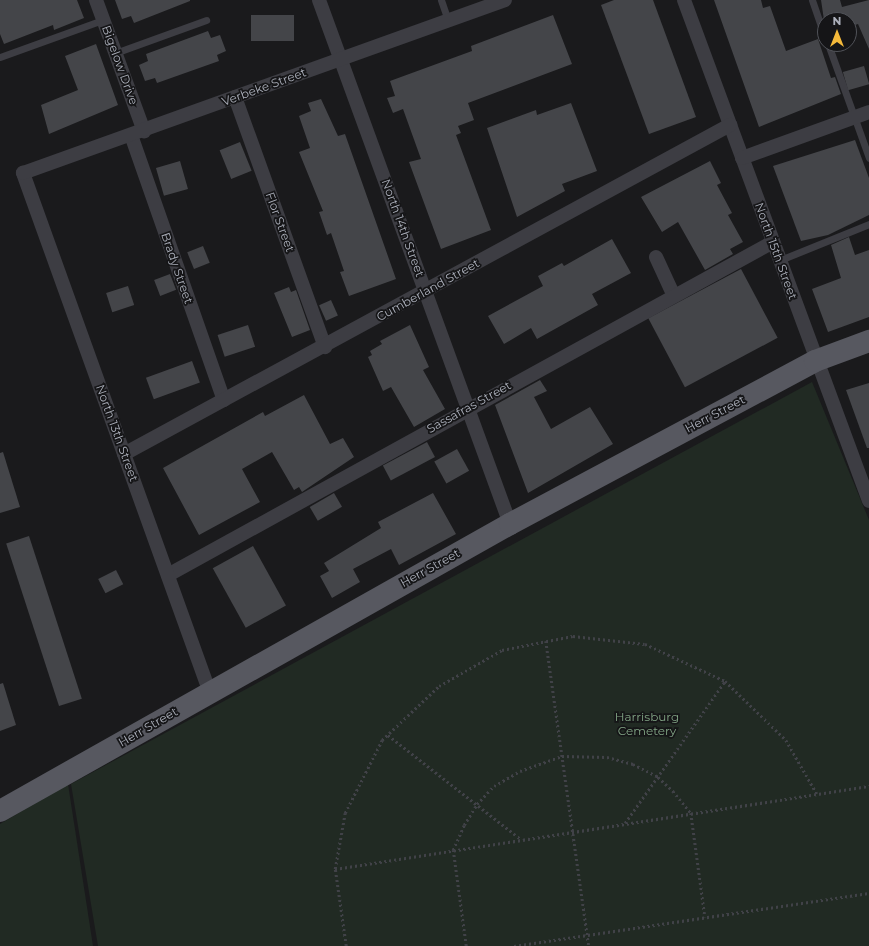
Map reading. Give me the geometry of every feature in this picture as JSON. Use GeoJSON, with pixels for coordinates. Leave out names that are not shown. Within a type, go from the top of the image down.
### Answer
{"type":"FeatureCollection","features":[{"type":"Feature","properties":{"kind":"main road","name":"Herr Street"},"geometry":{"type":"LineString","coordinates":[[0,812],[510,524],[815,361],[869,341]]}},
{"type":"Feature","properties":{"kind":"street","name":"Bigelow Drive"},"geometry":{"type":"LineString","coordinates":[[96,0],[115,53],[137,133]]}},
{"type":"Feature","properties":{"kind":"street","name":"North 14th Street"},"geometry":{"type":"LineString","coordinates":[[319,0],[510,524]]}},
{"type":"Feature","properties":{"kind":"street","name":"Verbeke Street"},"geometry":{"type":"LineString","coordinates":[[23,173],[504,0]]}},
{"type":"Feature","properties":{"kind":"street","name":"North 15th Street"},"geometry":{"type":"LineString","coordinates":[[684,0],[780,260],[815,361],[869,501]]}},
{"type":"Feature","properties":{"kind":"street","name":"Flor Street"},"geometry":{"type":"LineString","coordinates":[[235,97],[325,347]]}},
{"type":"Feature","properties":{"kind":"street"},"geometry":{"type":"LineString","coordinates":[[742,158],[869,112]]}},
{"type":"Feature","properties":{"kind":"street","name":"Cumberland Street"},"geometry":{"type":"LineString","coordinates":[[124,454],[325,347],[730,125]]}},
{"type":"Feature","properties":{"kind":"street","name":"Brady Street"},"geometry":{"type":"LineString","coordinates":[[137,133],[224,400]]}},
{"type":"Feature","properties":{"kind":"street","name":"North 13th Street"},"geometry":{"type":"LineString","coordinates":[[23,173],[210,693]]}},
{"type":"Feature","properties":{"kind":"street","name":"Sassafras Street"},"geometry":{"type":"LineString","coordinates":[[168,575],[467,407],[673,294],[773,242]]}},
{"type":"Feature","properties":{"kind":"street"},"geometry":{"type":"LineString","coordinates":[[656,257],[673,294]]}},
{"type":"Feature","properties":{"kind":"lane"},"geometry":{"type":"LineString","coordinates":[[441,0],[448,20]]}},
{"type":"Feature","properties":{"kind":"lane"},"geometry":{"type":"LineString","coordinates":[[812,0],[817,14]]}},
{"type":"Feature","properties":{"kind":"lane"},"geometry":{"type":"LineString","coordinates":[[0,57],[103,20]]}},
{"type":"Feature","properties":{"kind":"lane"},"geometry":{"type":"LineString","coordinates":[[115,53],[206,20]]}},
{"type":"Feature","properties":{"kind":"lane"},"geometry":{"type":"LineString","coordinates":[[831,52],[869,158]]}},
{"type":"Feature","properties":{"kind":"lane"},"geometry":{"type":"LineString","coordinates":[[780,260],[869,224]]}},
{"type":"Feature","properties":{"kind":"path"},"geometry":{"type":"LineString","coordinates":[[346,946],[335,868],[345,813],[388,735],[439,686],[502,650],[573,636],[645,644],[725,681],[786,740],[817,794]]}},
{"type":"Feature","properties":{"kind":"path"},"geometry":{"type":"LineString","coordinates":[[546,641],[589,946]]}},
{"type":"Feature","properties":{"kind":"path"},"geometry":{"type":"LineString","coordinates":[[625,824],[725,681]]}},
{"type":"Feature","properties":{"kind":"path"},"geometry":{"type":"LineString","coordinates":[[388,735],[522,840]]}},
{"type":"Feature","properties":{"kind":"path"},"geometry":{"type":"LineString","coordinates":[[466,946],[453,850],[477,804],[494,786],[520,771],[562,756],[607,757],[633,764],[658,777],[691,814],[705,917]]}},
{"type":"Feature","properties":{"kind":"path"},"geometry":{"type":"LineString","coordinates":[[335,868],[869,786]]}},
{"type":"Feature","properties":{"kind":"path"},"geometry":{"type":"LineString","coordinates":[[514,946],[869,893]]}},
{"type":"Feature","properties":{"kind":"green space","name":"Harrisburg Cemetery"},"geometry":{"type":"Polygon","coordinates":[[[812,382],[869,520],[869,946],[98,946],[71,784],[812,382]]]}},
{"type":"Feature","properties":{"kind":"green space"},"geometry":{"type":"Polygon","coordinates":[[[68,784],[93,946],[0,946],[0,824],[68,784]]]}},
{"type":"Feature","properties":{"kind":"building"},"geometry":{"type":"Polygon","coordinates":[[[0,0],[77,0],[84,18],[54,30],[53,25],[4,44],[0,34],[0,0]]]}},
{"type":"Feature","properties":{"kind":"building"},"geometry":{"type":"Polygon","coordinates":[[[115,0],[190,1],[134,23],[131,16],[122,19],[115,0]]]}},
{"type":"Feature","properties":{"kind":"building"},"geometry":{"type":"Polygon","coordinates":[[[614,0],[653,0],[696,117],[649,134],[601,5],[614,0]]]}},
{"type":"Feature","properties":{"kind":"building"},"geometry":{"type":"Polygon","coordinates":[[[714,0],[761,0],[763,8],[770,6],[786,51],[817,39],[817,52],[822,52],[831,78],[835,77],[841,94],[759,127],[714,0]]]}},
{"type":"Feature","properties":{"kind":"building"},"geometry":{"type":"Polygon","coordinates":[[[821,0],[840,0],[842,7],[869,0],[869,49],[857,24],[857,12],[823,12],[821,0]]]}},
{"type":"Feature","properties":{"kind":"building"},"geometry":{"type":"Polygon","coordinates":[[[251,15],[294,15],[294,41],[251,41],[251,15]]]}},
{"type":"Feature","properties":{"kind":"building"},"geometry":{"type":"Polygon","coordinates":[[[553,15],[572,64],[468,103],[474,120],[458,126],[461,133],[456,135],[491,230],[441,249],[409,162],[421,159],[403,109],[393,113],[387,98],[395,96],[390,81],[472,51],[471,46],[553,15]]]}},
{"type":"Feature","properties":{"kind":"building"},"geometry":{"type":"Polygon","coordinates":[[[208,31],[211,38],[220,35],[226,51],[217,55],[219,61],[157,83],[155,78],[145,81],[139,65],[148,61],[146,54],[208,31]]]}},
{"type":"Feature","properties":{"kind":"building"},"geometry":{"type":"Polygon","coordinates":[[[96,44],[118,105],[49,134],[41,105],[78,90],[65,56],[96,44]]]}},
{"type":"Feature","properties":{"kind":"building"},"geometry":{"type":"Polygon","coordinates":[[[864,66],[869,84],[848,90],[843,72],[864,66]]]}},
{"type":"Feature","properties":{"kind":"building"},"geometry":{"type":"Polygon","coordinates":[[[321,99],[338,136],[345,134],[396,279],[349,296],[340,272],[344,271],[331,233],[327,235],[319,212],[323,211],[299,152],[310,148],[299,116],[311,111],[308,103],[321,99]]]}},
{"type":"Feature","properties":{"kind":"building"},"geometry":{"type":"Polygon","coordinates":[[[571,103],[597,171],[562,184],[565,191],[517,217],[487,128],[536,110],[537,115],[571,103]]]}},
{"type":"Feature","properties":{"kind":"building"},"geometry":{"type":"Polygon","coordinates":[[[855,140],[869,178],[869,215],[828,235],[801,241],[773,166],[855,140]]]}},
{"type":"Feature","properties":{"kind":"building"},"geometry":{"type":"Polygon","coordinates":[[[240,142],[252,171],[231,179],[220,150],[240,142]]]}},
{"type":"Feature","properties":{"kind":"building"},"geometry":{"type":"Polygon","coordinates":[[[180,161],[188,189],[164,196],[156,168],[180,161]]]}},
{"type":"Feature","properties":{"kind":"building"},"geometry":{"type":"Polygon","coordinates":[[[710,161],[721,183],[717,185],[732,213],[728,215],[743,242],[730,249],[733,254],[705,270],[678,222],[662,232],[641,197],[710,161]]]}},
{"type":"Feature","properties":{"kind":"building"},"geometry":{"type":"Polygon","coordinates":[[[849,237],[855,255],[869,250],[869,317],[828,332],[812,289],[841,278],[831,245],[849,237]]]}},
{"type":"Feature","properties":{"kind":"building"},"geometry":{"type":"Polygon","coordinates":[[[612,239],[631,273],[592,294],[598,305],[537,339],[531,328],[504,344],[488,316],[543,286],[538,276],[562,263],[564,266],[612,239]]]}},
{"type":"Feature","properties":{"kind":"building"},"geometry":{"type":"Polygon","coordinates":[[[203,246],[210,263],[194,269],[187,252],[203,246]]]}},
{"type":"Feature","properties":{"kind":"building"},"geometry":{"type":"Polygon","coordinates":[[[741,269],[778,338],[685,387],[648,318],[741,269]]]}},
{"type":"Feature","properties":{"kind":"building"},"geometry":{"type":"Polygon","coordinates":[[[170,274],[176,290],[160,296],[154,280],[170,274]]]}},
{"type":"Feature","properties":{"kind":"building"},"geometry":{"type":"Polygon","coordinates":[[[128,286],[134,305],[112,312],[106,293],[128,286]]]}},
{"type":"Feature","properties":{"kind":"building"},"geometry":{"type":"Polygon","coordinates":[[[289,287],[291,292],[296,290],[310,330],[292,337],[274,293],[289,287]]]}},
{"type":"Feature","properties":{"kind":"building"},"geometry":{"type":"Polygon","coordinates":[[[331,300],[338,316],[326,321],[319,305],[331,300]]]}},
{"type":"Feature","properties":{"kind":"building"},"geometry":{"type":"Polygon","coordinates":[[[248,325],[255,347],[225,357],[218,335],[248,325]]]}},
{"type":"Feature","properties":{"kind":"building"},"geometry":{"type":"Polygon","coordinates":[[[410,325],[429,367],[423,370],[445,409],[414,427],[391,387],[383,391],[368,357],[372,355],[370,351],[382,344],[380,341],[410,325]]]}},
{"type":"Feature","properties":{"kind":"building"},"geometry":{"type":"Polygon","coordinates":[[[192,361],[200,383],[154,399],[146,378],[192,361]]]}},
{"type":"Feature","properties":{"kind":"building"},"geometry":{"type":"Polygon","coordinates":[[[540,380],[547,391],[534,397],[551,429],[590,407],[613,444],[528,493],[495,405],[540,380]]]}},
{"type":"Feature","properties":{"kind":"building"},"geometry":{"type":"Polygon","coordinates":[[[869,383],[869,448],[867,448],[846,390],[869,383]]]}},
{"type":"Feature","properties":{"kind":"building"},"geometry":{"type":"Polygon","coordinates":[[[304,395],[330,444],[343,438],[354,457],[302,492],[299,487],[294,490],[272,452],[242,469],[260,502],[199,535],[163,468],[263,412],[265,416],[304,395]]]}},
{"type":"Feature","properties":{"kind":"building"},"geometry":{"type":"Polygon","coordinates":[[[427,442],[435,457],[391,480],[383,465],[427,442]]]}},
{"type":"Feature","properties":{"kind":"building"},"geometry":{"type":"Polygon","coordinates":[[[457,449],[469,471],[446,483],[434,462],[457,449]]]}},
{"type":"Feature","properties":{"kind":"building"},"geometry":{"type":"Polygon","coordinates":[[[3,452],[20,507],[0,513],[0,453],[3,452]]]}},
{"type":"Feature","properties":{"kind":"building"},"geometry":{"type":"Polygon","coordinates":[[[334,493],[342,507],[318,521],[310,507],[334,493]]]}},
{"type":"Feature","properties":{"kind":"building"},"geometry":{"type":"Polygon","coordinates":[[[433,493],[456,534],[399,565],[391,549],[353,569],[360,582],[332,598],[320,576],[329,571],[324,563],[381,528],[378,522],[433,493]]]}},
{"type":"Feature","properties":{"kind":"building"},"geometry":{"type":"Polygon","coordinates":[[[29,536],[82,699],[59,706],[6,543],[29,536]]]}},
{"type":"Feature","properties":{"kind":"building"},"geometry":{"type":"Polygon","coordinates":[[[253,546],[286,605],[246,628],[213,568],[253,546]]]}},
{"type":"Feature","properties":{"kind":"building"},"geometry":{"type":"Polygon","coordinates":[[[116,570],[123,584],[105,593],[98,579],[116,570]]]}},
{"type":"Feature","properties":{"kind":"building"},"geometry":{"type":"Polygon","coordinates":[[[3,683],[16,725],[0,731],[0,684],[3,683]]]}}]}
